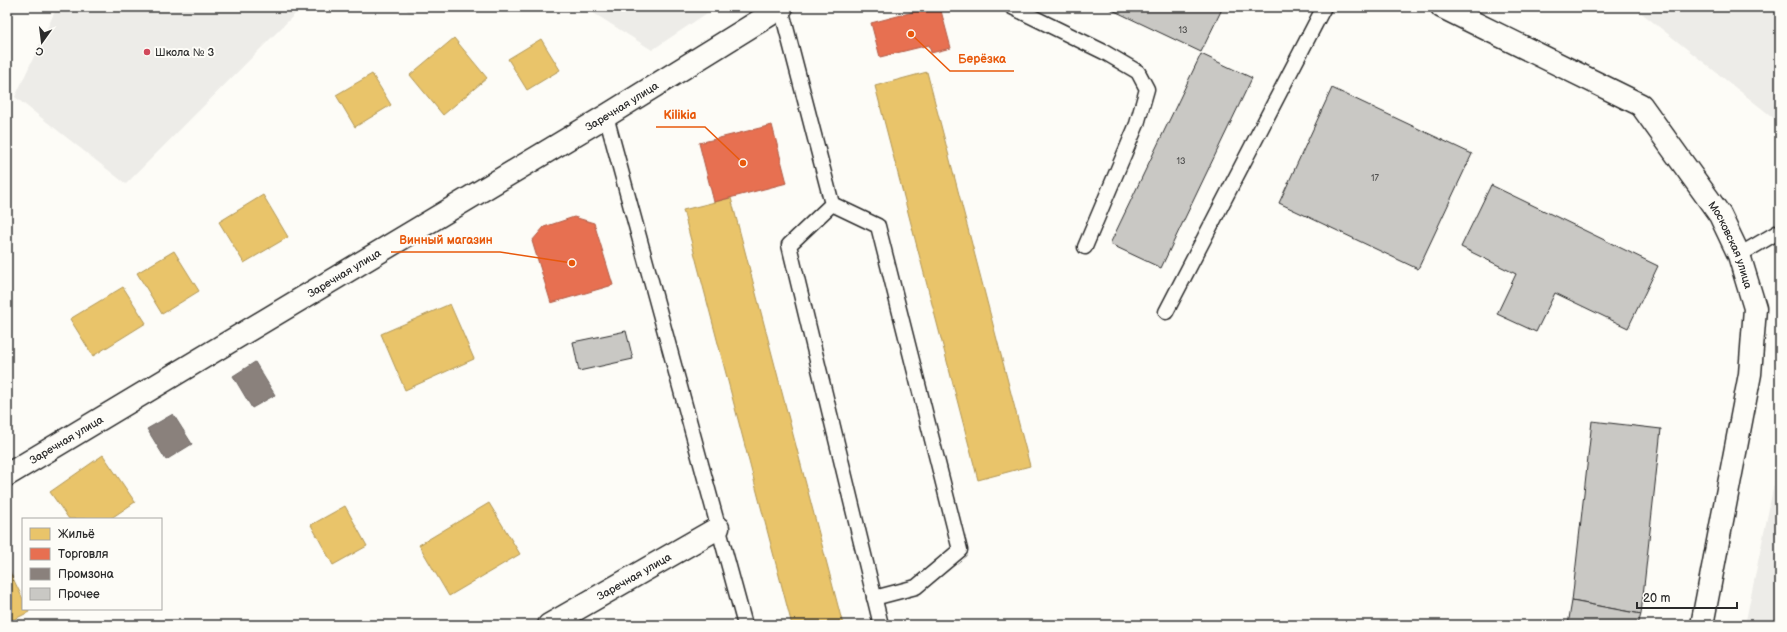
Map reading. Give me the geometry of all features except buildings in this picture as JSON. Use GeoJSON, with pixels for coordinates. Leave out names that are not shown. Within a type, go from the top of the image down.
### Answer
{"type":"FeatureCollection","features":[{"type":"Feature","properties":{"kind":"street","name":"Заречная улица"},"geometry":{"type":"LineString","coordinates":[[7,474],[606,116],[782,7]]}},
{"type":"Feature","properties":{"kind":"street","name":"Московская улица"},"geometry":{"type":"LineString","coordinates":[[1442,7],[1640,104],[1720,215],[1740,255],[1755,308],[1750,374],[1702,625]]}},
{"type":"Feature","properties":{"kind":"street","name":"Заречная улица"},"geometry":{"type":"LineString","coordinates":[[549,625],[718,528]]}},
{"type":"Feature","properties":{"kind":"lane"},"geometry":{"type":"LineString","coordinates":[[782,7],[832,204]]}},
{"type":"Feature","properties":{"kind":"lane"},"geometry":{"type":"LineString","coordinates":[[1012,7],[1104,52],[1138,72],[1147,89],[1137,124],[1085,247]]}},
{"type":"Feature","properties":{"kind":"lane"},"geometry":{"type":"LineString","coordinates":[[1166,312],[1324,7]]}},
{"type":"Feature","properties":{"kind":"lane"},"geometry":{"type":"LineString","coordinates":[[606,116],[745,625]]}},
{"type":"Feature","properties":{"kind":"lane"},"geometry":{"type":"LineString","coordinates":[[832,204],[788,245],[881,625]]}},
{"type":"Feature","properties":{"kind":"lane"},"geometry":{"type":"LineString","coordinates":[[832,204],[878,226],[960,550],[916,587],[874,598]]}},
{"type":"Feature","properties":{"kind":"lane"},"geometry":{"type":"LineString","coordinates":[[1740,255],[1780,232]]}},
{"type":"Feature","properties":{"kind":"shaded area","name":"Школа № 3"},"geometry":{"type":"Polygon","coordinates":[[[57,7],[302,7],[126,184],[15,97],[57,7]]]}},
{"type":"Feature","properties":{"kind":"shaded area"},"geometry":{"type":"Polygon","coordinates":[[[403,7],[430,7],[410,13],[403,7]]]}},
{"type":"Feature","properties":{"kind":"shaded area"},"geometry":{"type":"Polygon","coordinates":[[[584,7],[716,7],[652,50],[584,7]]]}},
{"type":"Feature","properties":{"kind":"shaded area"},"geometry":{"type":"Polygon","coordinates":[[[1634,7],[1780,7],[1780,123],[1634,7]]]}},
{"type":"Feature","properties":{"kind":"shaded area"},"geometry":{"type":"Polygon","coordinates":[[[1780,455],[1780,625],[1745,625],[1780,455]]]}},
{"type":"Feature","properties":{"kind":"place","name":"Берёзка"},"geometry":{"type":"Point","coordinates":[911,34]}},
{"type":"Feature","properties":{"kind":"place","name":"Школа № 3"},"geometry":{"type":"Point","coordinates":[147,52]}},
{"type":"Feature","properties":{"kind":"place","name":"Kilikia"},"geometry":{"type":"Point","coordinates":[743,163]}},
{"type":"Feature","properties":{"kind":"place","name":"Винный магазин"},"geometry":{"type":"Point","coordinates":[572,263]}}]}
